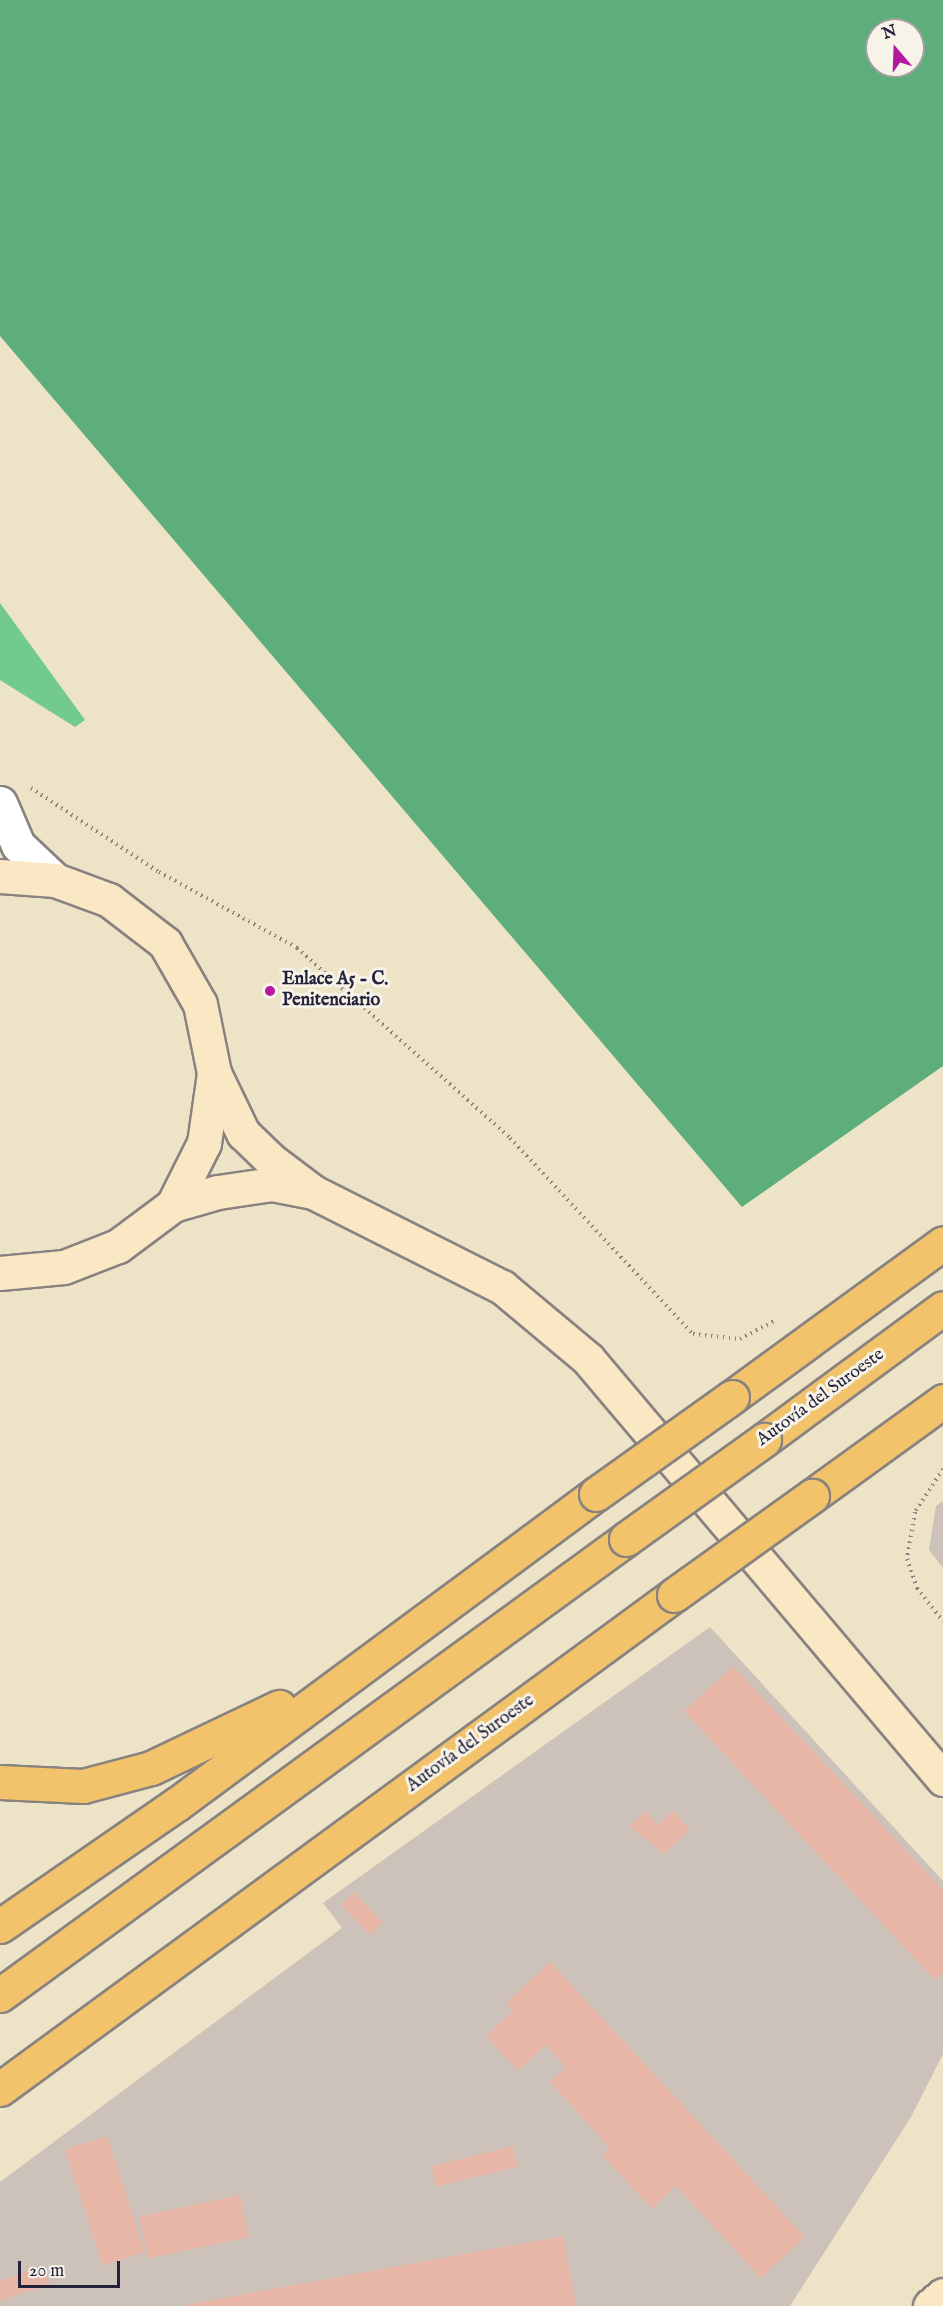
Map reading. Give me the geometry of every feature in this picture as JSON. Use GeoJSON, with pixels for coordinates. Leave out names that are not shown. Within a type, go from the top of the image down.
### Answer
{"type":"FeatureCollection","features":[{"type":"Feature","properties":{"kind":"highway"},"geometry":{"type":"LineString","coordinates":[[0,1926],[177,1804],[324,1692],[943,1243]]}},
{"type":"Feature","properties":{"kind":"highway","name":"Autovía del Suroeste"},"geometry":{"type":"LineString","coordinates":[[0,1995],[943,1308]]}},
{"type":"Feature","properties":{"kind":"highway","name":"Autovía del Suroeste"},"geometry":{"type":"LineString","coordinates":[[0,2089],[674,1595],[943,1401]]}},
{"type":"Feature","properties":{"kind":"highway"},"geometry":{"type":"LineString","coordinates":[[0,1782],[83,1786],[150,1768],[272,1709],[324,1692]]}},
{"type":"Feature","properties":{"kind":"street"},"geometry":{"type":"LineString","coordinates":[[13,794],[18,845],[54,879]]}},
{"type":"Feature","properties":{"kind":"street"},"geometry":{"type":"LineString","coordinates":[[0,876],[54,879],[109,900],[165,943],[200,1004],[214,1073],[243,1133],[313,1192]]}},
{"type":"Feature","properties":{"kind":"street"},"geometry":{"type":"LineString","coordinates":[[173,1205],[204,1143],[214,1073]]}},
{"type":"Feature","properties":{"kind":"street"},"geometry":{"type":"LineString","coordinates":[[0,1273],[64,1268],[118,1246],[173,1205],[272,1184],[313,1192],[446,1254],[542,1315],[588,1359],[943,1779]]}},
{"type":"Feature","properties":{"kind":"street"},"geometry":{"type":"LineString","coordinates":[[930,2306],[943,2295]]}},
{"type":"Feature","properties":{"kind":"path"},"geometry":{"type":"LineString","coordinates":[[13,794],[297,948],[510,1138],[693,1334],[740,1339],[781,1318]]}},
{"type":"Feature","properties":{"kind":"path"},"geometry":{"type":"LineString","coordinates":[[943,1469],[915,1512],[907,1559],[917,1587],[943,1622]]}},
{"type":"Feature","properties":{"kind":"shaded area"},"geometry":{"type":"Polygon","coordinates":[[[943,1501],[943,1568],[929,1550],[936,1506],[943,1501]]]}},
{"type":"Feature","properties":{"kind":"shaded area"},"geometry":{"type":"Polygon","coordinates":[[[710,1627],[943,1881],[943,2054],[911,2117],[790,2306],[0,2306],[0,2182],[342,1928],[323,1903],[710,1627]]]}},
{"type":"Feature","properties":{"kind":"green space"},"geometry":{"type":"Polygon","coordinates":[[[0,0],[943,0],[943,1066],[742,1207],[0,336],[0,0]]]}},
{"type":"Feature","properties":{"kind":"green space"},"geometry":{"type":"Polygon","coordinates":[[[0,603],[85,720],[75,727],[0,680],[0,603]]]}},
{"type":"Feature","properties":{"kind":"building"},"geometry":{"type":"Polygon","coordinates":[[[733,1666],[943,1890],[943,1973],[935,1980],[684,1711],[733,1666]]]}},
{"type":"Feature","properties":{"kind":"building"},"geometry":{"type":"Polygon","coordinates":[[[646,1811],[658,1825],[673,1811],[690,1830],[664,1854],[629,1826],[646,1811]]]}},
{"type":"Feature","properties":{"kind":"building"},"geometry":{"type":"Polygon","coordinates":[[[354,1892],[383,1923],[369,1935],[341,1904],[354,1892]]]}},
{"type":"Feature","properties":{"kind":"building"},"geometry":{"type":"Polygon","coordinates":[[[550,1962],[805,2237],[761,2278],[676,2186],[652,2209],[602,2155],[610,2148],[550,2082],[566,2067],[545,2045],[518,2071],[486,2036],[513,2011],[506,2003],[550,1962]]]}},
{"type":"Feature","properties":{"kind":"building"},"geometry":{"type":"Polygon","coordinates":[[[107,2136],[145,2252],[103,2266],[65,2150],[107,2136]]]}},
{"type":"Feature","properties":{"kind":"building"},"geometry":{"type":"Polygon","coordinates":[[[513,2146],[518,2166],[437,2187],[431,2166],[513,2146]]]}},
{"type":"Feature","properties":{"kind":"building"},"geometry":{"type":"Polygon","coordinates":[[[240,2195],[249,2237],[148,2258],[139,2216],[240,2195]]]}},
{"type":"Feature","properties":{"kind":"building"},"geometry":{"type":"Polygon","coordinates":[[[563,2236],[576,2306],[185,2306],[185,2305],[563,2236]]]}},
{"type":"Feature","properties":{"kind":"building"},"geometry":{"type":"Polygon","coordinates":[[[43,2266],[50,2284],[0,2301],[0,2281],[43,2266]]]}},
{"type":"Feature","properties":{"kind":"place","name":"Enlace A5 - C. Penitenciario"},"geometry":{"type":"Point","coordinates":[270,991]}}]}
